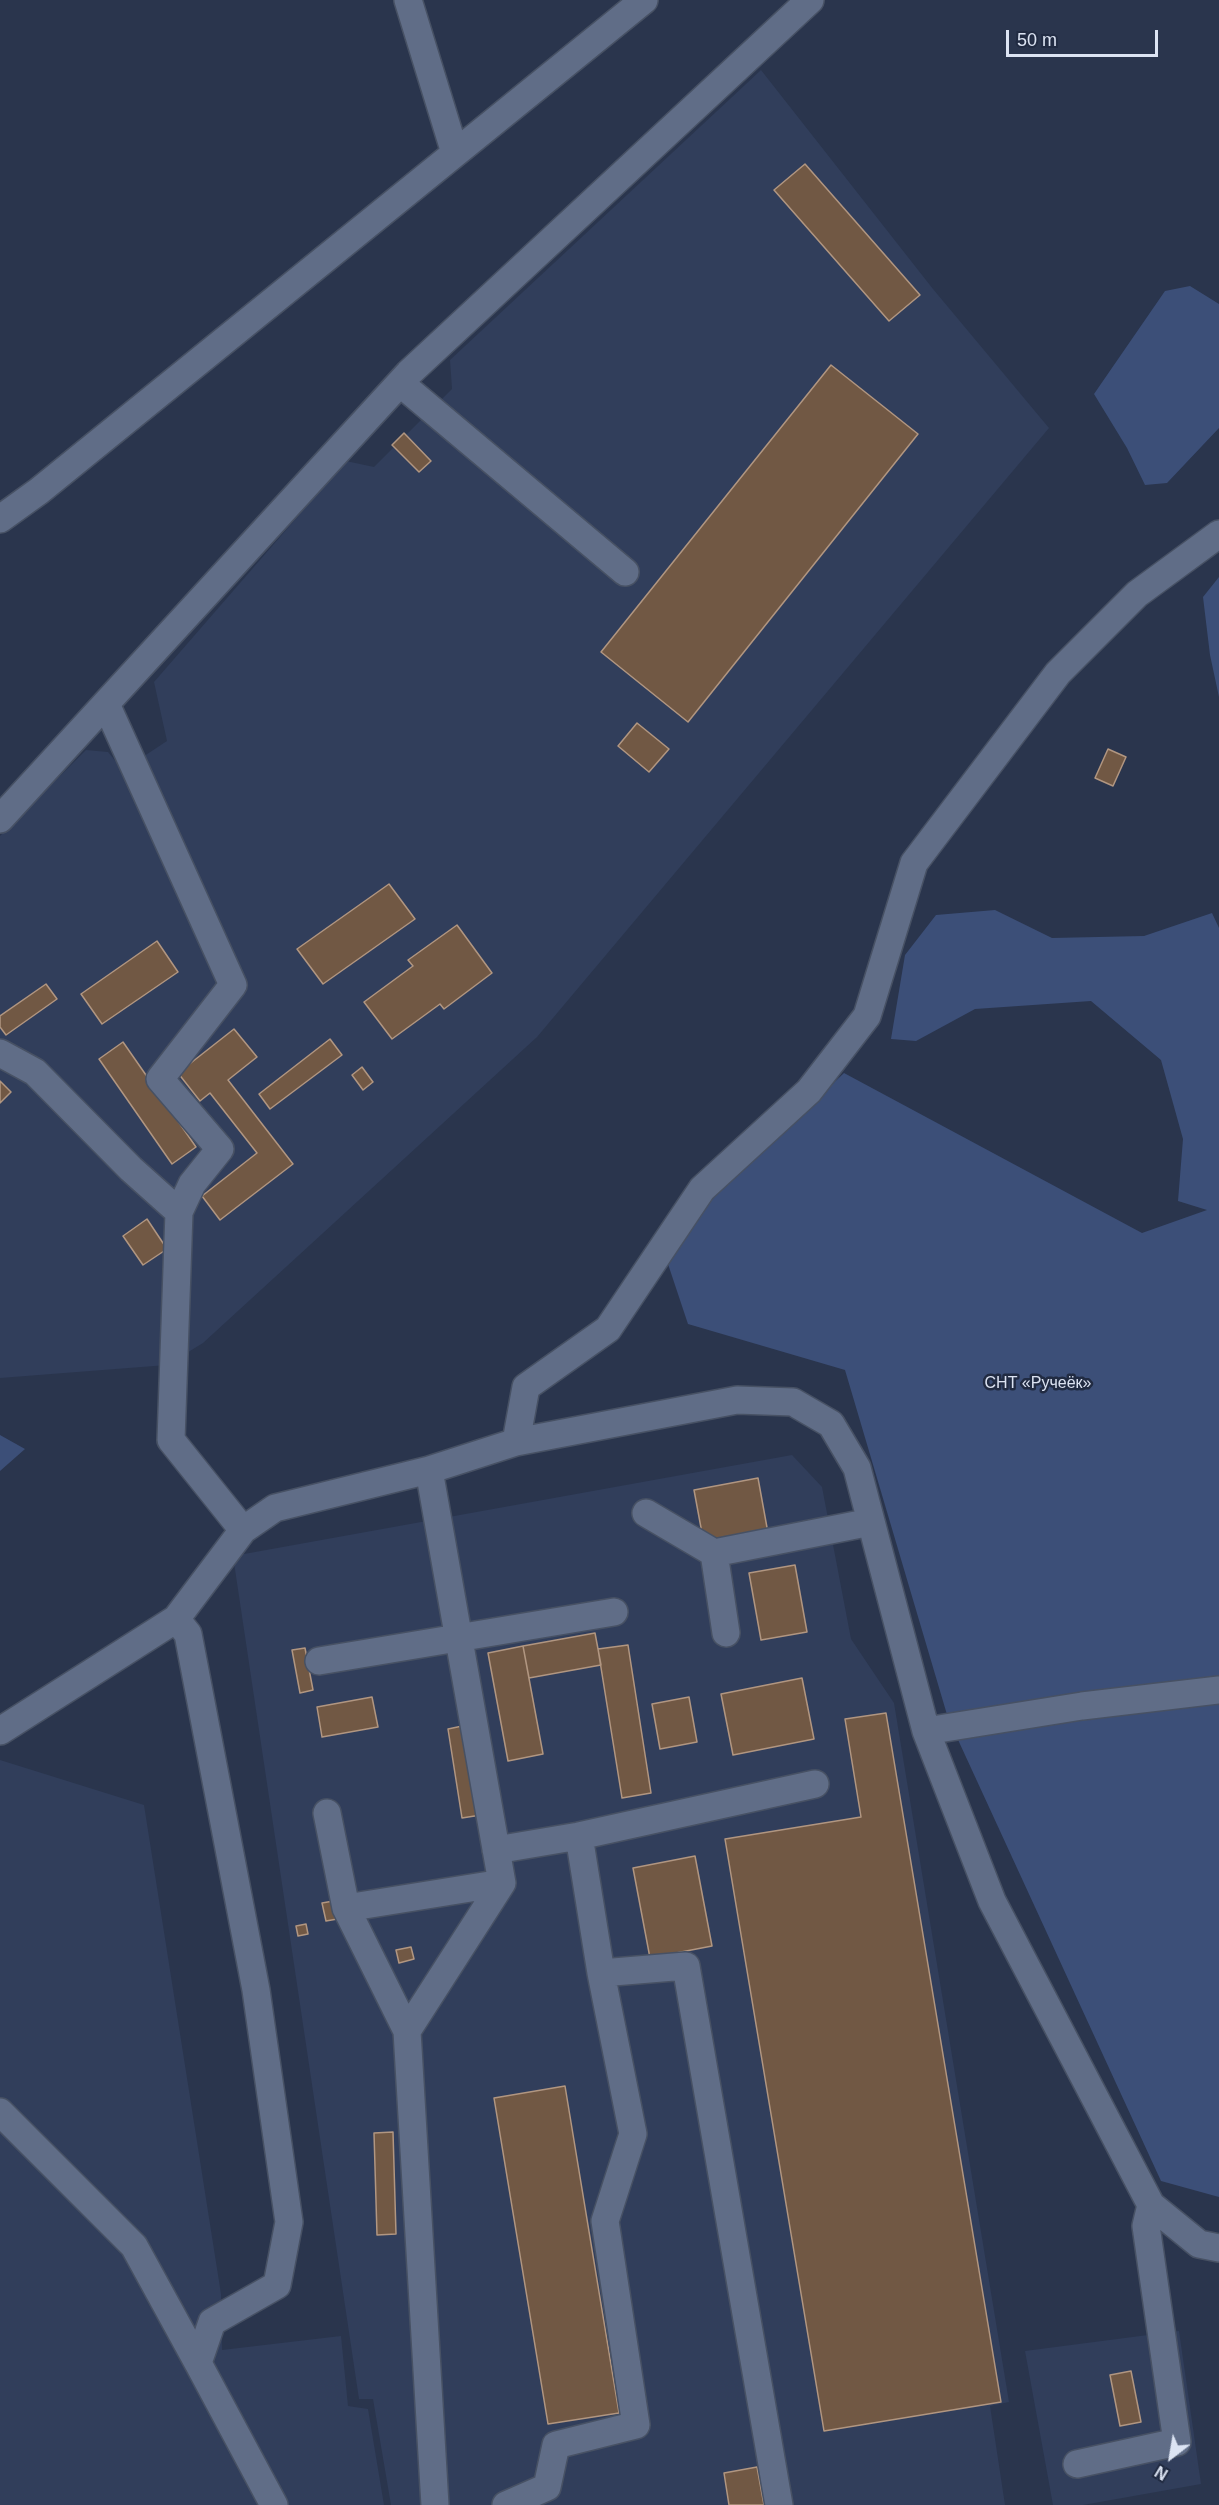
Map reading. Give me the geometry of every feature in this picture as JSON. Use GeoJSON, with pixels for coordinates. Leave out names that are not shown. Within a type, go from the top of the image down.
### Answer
{"type":"FeatureCollection","features":[{"type":"Feature","properties":{"kind":"street"},"geometry":{"type":"LineString","coordinates":[[408,0],[455,153]]}},
{"type":"Feature","properties":{"kind":"street"},"geometry":{"type":"LineString","coordinates":[[0,519],[39,491],[644,0]]}},
{"type":"Feature","properties":{"kind":"street"},"geometry":{"type":"LineString","coordinates":[[0,819],[400,382],[810,0]]}},
{"type":"Feature","properties":{"kind":"street"},"geometry":{"type":"LineString","coordinates":[[400,382],[625,572]]}},
{"type":"Feature","properties":{"kind":"street"},"geometry":{"type":"LineString","coordinates":[[516,1442],[526,1387],[608,1329],[702,1189],[809,1091],[867,1016],[914,863],[992,757],[1058,673],[1137,594],[1219,534]]}},
{"type":"Feature","properties":{"kind":"street"},"geometry":{"type":"LineString","coordinates":[[106,704],[233,985],[160,1079],[220,1149],[192,1184],[179,1212],[171,1440],[243,1530]]}},
{"type":"Feature","properties":{"kind":"street"},"geometry":{"type":"LineString","coordinates":[[0,1053],[35,1072],[131,1169],[179,1212]]}},
{"type":"Feature","properties":{"kind":"street"},"geometry":{"type":"LineString","coordinates":[[0,1731],[176,1619],[243,1530],[275,1508],[429,1470],[516,1442],[737,1400],[793,1402],[831,1424],[858,1468],[926,1731],[992,1901],[1151,2205],[1199,2244],[1219,2248]]}},
{"type":"Feature","properties":{"kind":"street"},"geometry":{"type":"LineString","coordinates":[[407,2031],[502,1883],[429,1470]]}},
{"type":"Feature","properties":{"kind":"street"},"geometry":{"type":"LineString","coordinates":[[646,1513],[714,1553],[871,1522]]}},
{"type":"Feature","properties":{"kind":"street"},"geometry":{"type":"LineString","coordinates":[[714,1553],[726,1633]]}},
{"type":"Feature","properties":{"kind":"street"},"geometry":{"type":"LineString","coordinates":[[319,1661],[614,1612]]}},
{"type":"Feature","properties":{"kind":"street"},"geometry":{"type":"LineString","coordinates":[[176,1619],[188,1634],[256,1990],[289,2223],[277,2285],[212,2322],[198,2363]]}},
{"type":"Feature","properties":{"kind":"street"},"geometry":{"type":"LineString","coordinates":[[926,1731],[1082,1706],[1219,1690]]}},
{"type":"Feature","properties":{"kind":"street"},"geometry":{"type":"LineString","coordinates":[[496,1850],[579,1836],[815,1784]]}},
{"type":"Feature","properties":{"kind":"street"},"geometry":{"type":"LineString","coordinates":[[327,1813],[346,1908],[407,2031],[435,2505]]}},
{"type":"Feature","properties":{"kind":"street"},"geometry":{"type":"LineString","coordinates":[[506,2505],[547,2487],[556,2445],[636,2425],[605,2221],[633,2134],[601,1973],[579,1836]]}},
{"type":"Feature","properties":{"kind":"street"},"geometry":{"type":"LineString","coordinates":[[346,1908],[502,1883]]}},
{"type":"Feature","properties":{"kind":"street"},"geometry":{"type":"LineString","coordinates":[[601,1973],[686,1966],[779,2505]]}},
{"type":"Feature","properties":{"kind":"street"},"geometry":{"type":"LineString","coordinates":[[0,2112],[134,2246],[274,2505]]}},
{"type":"Feature","properties":{"kind":"street"},"geometry":{"type":"LineString","coordinates":[[1077,2464],[1176,2442],[1146,2226],[1151,2205]]}},
{"type":"Feature","properties":{"kind":"shaded area"},"geometry":{"type":"Polygon","coordinates":[[[761,70],[933,289],[1049,428],[537,1037],[203,1343],[167,1365],[0,1378],[0,836],[86,750],[108,752],[123,770],[167,741],[154,682],[346,461],[374,467],[452,389],[450,360],[761,70]]]}},
{"type":"Feature","properties":{"kind":"shaded area"},"geometry":{"type":"Polygon","coordinates":[[[792,1455],[822,1487],[851,1639],[894,1703],[1009,2402],[990,2406],[1005,2505],[391,2505],[373,2399],[359,2399],[233,1556],[792,1455]]]}},
{"type":"Feature","properties":{"kind":"shaded area"},"geometry":{"type":"Polygon","coordinates":[[[0,1760],[144,1805],[221,2294],[222,2350],[341,2336],[348,2406],[368,2409],[384,2505],[0,2505],[0,1760]]]}},
{"type":"Feature","properties":{"kind":"shaded area"},"geometry":{"type":"Polygon","coordinates":[[[1179,2331],[1201,2484],[1083,2505],[1053,2505],[1025,2351],[1179,2331]]]}},
{"type":"Feature","properties":{"kind":"green space"},"geometry":{"type":"Polygon","coordinates":[[[1190,286],[1219,304],[1219,428],[1167,483],[1145,485],[1127,448],[1094,394],[1165,291],[1190,286]]]}},
{"type":"Feature","properties":{"kind":"green space"},"geometry":{"type":"Polygon","coordinates":[[[1219,577],[1219,697],[1210,655],[1203,597],[1219,577]]]}},
{"type":"Feature","properties":{"kind":"green space","name":"СНТ «Ручеёк»"},"geometry":{"type":"Polygon","coordinates":[[[995,910],[1052,938],[1144,936],[1212,913],[1219,928],[1219,2197],[1161,2181],[948,1718],[845,1370],[688,1324],[662,1246],[844,1073],[1142,1233],[1207,1210],[1178,1201],[1183,1139],[1161,1060],[1091,1001],[975,1009],[916,1041],[891,1039],[905,955],[936,915],[995,910]]]}},
{"type":"Feature","properties":{"kind":"green space"},"geometry":{"type":"Polygon","coordinates":[[[0,1435],[25,1449],[0,1471],[0,1435]]]}},
{"type":"Feature","properties":{"kind":"building"},"geometry":{"type":"Polygon","coordinates":[[[805,164],[920,295],[889,321],[774,190],[805,164]]]}},
{"type":"Feature","properties":{"kind":"building"},"geometry":{"type":"Polygon","coordinates":[[[831,365],[918,434],[688,722],[601,652],[831,365]]]}},
{"type":"Feature","properties":{"kind":"building"},"geometry":{"type":"Polygon","coordinates":[[[404,433],[431,461],[419,472],[392,445],[404,433]]]}},
{"type":"Feature","properties":{"kind":"building"},"geometry":{"type":"Polygon","coordinates":[[[637,723],[669,749],[649,772],[618,746],[637,723]]]}},
{"type":"Feature","properties":{"kind":"building"},"geometry":{"type":"Polygon","coordinates":[[[1108,749],[1126,757],[1113,786],[1095,778],[1108,749]]]}},
{"type":"Feature","properties":{"kind":"building"},"geometry":{"type":"Polygon","coordinates":[[[389,884],[415,919],[323,984],[297,949],[389,884]]]}},
{"type":"Feature","properties":{"kind":"building"},"geometry":{"type":"Polygon","coordinates":[[[457,925],[492,973],[444,1009],[440,1004],[392,1039],[364,1002],[413,966],[408,960],[457,925]]]}},
{"type":"Feature","properties":{"kind":"building"},"geometry":{"type":"Polygon","coordinates":[[[157,941],[178,972],[102,1024],[81,994],[157,941]]]}},
{"type":"Feature","properties":{"kind":"building"},"geometry":{"type":"Polygon","coordinates":[[[46,984],[57,999],[6,1035],[0,1027],[0,1016],[46,984]]]}},
{"type":"Feature","properties":{"kind":"building"},"geometry":{"type":"Polygon","coordinates":[[[234,1029],[257,1057],[228,1080],[293,1164],[220,1220],[202,1196],[257,1153],[210,1093],[200,1101],[178,1073],[234,1029]]]}},
{"type":"Feature","properties":{"kind":"building"},"geometry":{"type":"Polygon","coordinates":[[[330,1039],[342,1055],[270,1109],[259,1094],[330,1039]]]}},
{"type":"Feature","properties":{"kind":"building"},"geometry":{"type":"Polygon","coordinates":[[[123,1042],[196,1147],[172,1164],[99,1059],[123,1042]]]}},
{"type":"Feature","properties":{"kind":"building"},"geometry":{"type":"Polygon","coordinates":[[[362,1067],[373,1082],[363,1090],[352,1075],[362,1067]]]}},
{"type":"Feature","properties":{"kind":"building"},"geometry":{"type":"Polygon","coordinates":[[[0,1081],[11,1092],[0,1103],[0,1081]]]}},
{"type":"Feature","properties":{"kind":"building"},"geometry":{"type":"Polygon","coordinates":[[[147,1219],[167,1249],[143,1265],[123,1236],[147,1219]]]}},
{"type":"Feature","properties":{"kind":"building"},"geometry":{"type":"Polygon","coordinates":[[[758,1478],[768,1533],[704,1544],[694,1490],[758,1478]]]}},
{"type":"Feature","properties":{"kind":"building"},"geometry":{"type":"Polygon","coordinates":[[[795,1565],[807,1632],[761,1640],[749,1573],[795,1565]]]}},
{"type":"Feature","properties":{"kind":"building"},"geometry":{"type":"Polygon","coordinates":[[[595,1633],[601,1665],[529,1678],[523,1646],[595,1633]]]}},
{"type":"Feature","properties":{"kind":"building"},"geometry":{"type":"Polygon","coordinates":[[[628,1645],[651,1793],[622,1798],[598,1649],[628,1645]]]}},
{"type":"Feature","properties":{"kind":"building"},"geometry":{"type":"Polygon","coordinates":[[[523,1646],[543,1754],[508,1761],[488,1653],[523,1646]]]}},
{"type":"Feature","properties":{"kind":"building"},"geometry":{"type":"Polygon","coordinates":[[[305,1648],[313,1690],[300,1693],[292,1650],[305,1648]]]}},
{"type":"Feature","properties":{"kind":"building"},"geometry":{"type":"Polygon","coordinates":[[[802,1678],[814,1739],[733,1755],[721,1694],[802,1678]]]}},
{"type":"Feature","properties":{"kind":"building"},"geometry":{"type":"Polygon","coordinates":[[[372,1697],[378,1727],[322,1737],[317,1707],[372,1697]]]}},
{"type":"Feature","properties":{"kind":"building"},"geometry":{"type":"Polygon","coordinates":[[[689,1697],[697,1742],[660,1749],[652,1704],[689,1697]]]}},
{"type":"Feature","properties":{"kind":"building"},"geometry":{"type":"Polygon","coordinates":[[[886,1713],[1001,2402],[824,2431],[725,1839],[861,1817],[845,1719],[886,1713]]]}},
{"type":"Feature","properties":{"kind":"building"},"geometry":{"type":"Polygon","coordinates":[[[467,1725],[481,1815],[462,1818],[448,1729],[467,1725]]]}},
{"type":"Feature","properties":{"kind":"building"},"geometry":{"type":"Polygon","coordinates":[[[695,1856],[712,1946],[650,1958],[633,1868],[695,1856]]]}},
{"type":"Feature","properties":{"kind":"building"},"geometry":{"type":"Polygon","coordinates":[[[339,1900],[343,1918],[326,1921],[322,1903],[339,1900]]]}},
{"type":"Feature","properties":{"kind":"building"},"geometry":{"type":"Polygon","coordinates":[[[306,1924],[308,1934],[298,1936],[296,1926],[306,1924]]]}},
{"type":"Feature","properties":{"kind":"building"},"geometry":{"type":"Polygon","coordinates":[[[411,1947],[414,1959],[399,1963],[396,1950],[411,1947]]]}},
{"type":"Feature","properties":{"kind":"building"},"geometry":{"type":"Polygon","coordinates":[[[565,2086],[619,2413],[548,2424],[494,2098],[565,2086]]]}},
{"type":"Feature","properties":{"kind":"building"},"geometry":{"type":"Polygon","coordinates":[[[393,2132],[396,2234],[377,2235],[374,2133],[393,2132]]]}},
{"type":"Feature","properties":{"kind":"building"},"geometry":{"type":"Polygon","coordinates":[[[1131,2371],[1141,2422],[1120,2426],[1110,2375],[1131,2371]]]}},
{"type":"Feature","properties":{"kind":"building"},"geometry":{"type":"Polygon","coordinates":[[[757,2467],[764,2505],[729,2505],[724,2473],[757,2467]]]}}]}
